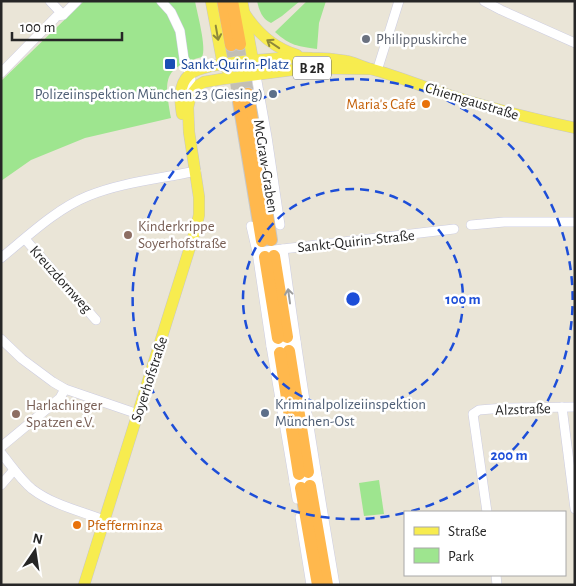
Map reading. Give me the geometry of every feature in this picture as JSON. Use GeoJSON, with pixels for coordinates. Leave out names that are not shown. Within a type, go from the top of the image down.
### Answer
{"type":"FeatureCollection","features":[{"type":"Feature","properties":{"kind":"highway"},"geometry":{"type":"LineString","coordinates":[[223,1],[236,45],[232,1]]}},
{"type":"Feature","properties":{"kind":"highway","name":"McGraw-Graben"},"geometry":{"type":"LineString","coordinates":[[243,95],[305,480],[318,585]]}},
{"type":"Feature","properties":{"kind":"highway","name":"McGraw-Graben"},"geometry":{"type":"LineString","coordinates":[[305,480],[328,585]]}},
{"type":"Feature","properties":{"kind":"main road"},"geometry":{"type":"LineString","coordinates":[[212,1],[223,65],[240,76]]}},
{"type":"Feature","properties":{"kind":"main road","name":"B 2R"},"geometry":{"type":"LineString","coordinates":[[242,1],[245,14],[256,29],[273,45],[291,53],[312,58]]}},
{"type":"Feature","properties":{"kind":"main road"},"geometry":{"type":"LineString","coordinates":[[196,171],[189,132],[188,101],[194,89],[204,82],[240,76],[248,69],[253,61],[245,14]]}},
{"type":"Feature","properties":{"kind":"main road","name":"Chiemgaustraße"},"geometry":{"type":"LineString","coordinates":[[253,61],[312,58],[348,61],[473,103],[511,114],[575,128]]}},
{"type":"Feature","properties":{"kind":"main road"},"geometry":{"type":"LineString","coordinates":[[189,132],[182,118],[180,96],[184,82],[190,75],[197,71],[223,65],[253,61]]}},
{"type":"Feature","properties":{"kind":"main road","name":"Chiemgaustraße"},"geometry":{"type":"LineString","coordinates":[[240,76],[307,68],[373,70]]}},
{"type":"Feature","properties":{"kind":"main road","name":"Soyerhofstraße"},"geometry":{"type":"LineString","coordinates":[[84,585],[196,228],[199,206],[196,171]]}},
{"type":"Feature","properties":{"kind":"street"},"geometry":{"type":"LineString","coordinates":[[50,1],[63,15]]}},
{"type":"Feature","properties":{"kind":"street"},"geometry":{"type":"LineString","coordinates":[[1,73],[57,16],[63,15],[76,1]]}},
{"type":"Feature","properties":{"kind":"street"},"geometry":{"type":"LineString","coordinates":[[162,1],[171,12],[180,31],[184,59],[191,79],[187,94],[188,101]]}},
{"type":"Feature","properties":{"kind":"street"},"geometry":{"type":"LineString","coordinates":[[373,70],[399,1]]}},
{"type":"Feature","properties":{"kind":"street"},"geometry":{"type":"LineString","coordinates":[[484,1],[575,43]]}},
{"type":"Feature","properties":{"kind":"street"},"geometry":{"type":"LineString","coordinates":[[253,61],[280,225]]}},
{"type":"Feature","properties":{"kind":"street"},"geometry":{"type":"LineString","coordinates":[[1,258],[71,204],[88,196],[118,186],[196,171]]}},
{"type":"Feature","properties":{"kind":"street"},"geometry":{"type":"LineString","coordinates":[[471,225],[504,222],[575,222]]}},
{"type":"Feature","properties":{"kind":"street"},"geometry":{"type":"LineString","coordinates":[[251,226],[269,249],[305,480],[311,585]]}},
{"type":"Feature","properties":{"kind":"street","name":"Sankt-Quirin-Straße"},"geometry":{"type":"LineString","coordinates":[[269,249],[454,229]]}},
{"type":"Feature","properties":{"kind":"street","name":"Kreuzdornweg"},"geometry":{"type":"LineString","coordinates":[[25,239],[96,320]]}},
{"type":"Feature","properties":{"kind":"street"},"geometry":{"type":"LineString","coordinates":[[1,339],[37,371],[65,388],[138,414]]}},
{"type":"Feature","properties":{"kind":"street"},"geometry":{"type":"LineString","coordinates":[[1,447],[60,398],[65,388]]}},
{"type":"Feature","properties":{"kind":"street"},"geometry":{"type":"LineString","coordinates":[[562,407],[575,509]]}},
{"type":"Feature","properties":{"kind":"street","name":"Alzstraße"},"geometry":{"type":"LineString","coordinates":[[487,511],[473,414],[480,410],[504,408],[575,407]]}},
{"type":"Feature","properties":{"kind":"street"},"geometry":{"type":"LineString","coordinates":[[1,453],[31,488],[46,498],[104,520]]}},
{"type":"Feature","properties":{"kind":"street"},"geometry":{"type":"LineString","coordinates":[[1,484],[14,470]]}},
{"type":"Feature","properties":{"kind":"street"},"geometry":{"type":"LineString","coordinates":[[305,480],[336,585]]}},
{"type":"Feature","properties":{"kind":"green space"},"geometry":{"type":"Polygon","coordinates":[[[84,1],[195,1],[203,38],[202,57],[179,66],[169,78],[167,85],[171,118],[85,138],[31,160],[1,181],[1,81],[84,1]]]}},
{"type":"Feature","properties":{"kind":"green space"},"geometry":{"type":"Polygon","coordinates":[[[257,1],[300,1],[271,23],[263,17],[257,1]]]}},
{"type":"Feature","properties":{"kind":"green space"},"geometry":{"type":"Polygon","coordinates":[[[307,1],[326,1],[319,23],[317,49],[294,45],[275,32],[307,1]]]}},
{"type":"Feature","properties":{"kind":"green space"},"geometry":{"type":"Polygon","coordinates":[[[379,480],[384,514],[364,516],[359,483],[379,480]]]}},
{"type":"Feature","properties":{"kind":"tunnel"},"geometry":{"type":"LineString","coordinates":[[240,44],[248,94]]}},
{"type":"Feature","properties":{"kind":"tunnel"},"geometry":{"type":"LineString","coordinates":[[231,45],[238,96]]}},
{"type":"Feature","properties":{"kind":"place","name":"Philippuskirche"},"geometry":{"type":"Point","coordinates":[366,39]}},
{"type":"Feature","properties":{"kind":"place","name":"Sankt-Quirin-Platz"},"geometry":{"type":"Point","coordinates":[170,64]}},
{"type":"Feature","properties":{"kind":"place","name":"Polizeiinspektion München 23 (Giesing)"},"geometry":{"type":"Point","coordinates":[273,94]}},
{"type":"Feature","properties":{"kind":"place","name":"Maria's Café"},"geometry":{"type":"Point","coordinates":[426,104]}},
{"type":"Feature","properties":{"kind":"place","name":"Kinderkrippe Soyerhofstraße"},"geometry":{"type":"Point","coordinates":[128,235]}},
{"type":"Feature","properties":{"kind":"place","name":"Kriminalpolizeiinspektion München-Ost"},"geometry":{"type":"Point","coordinates":[265,413]}},
{"type":"Feature","properties":{"kind":"place","name":"Harlachinger Spatzen e.V."},"geometry":{"type":"Point","coordinates":[16,414]}},
{"type":"Feature","properties":{"kind":"place","name":"Pfefferminza"},"geometry":{"type":"Point","coordinates":[77,525]}}]}
